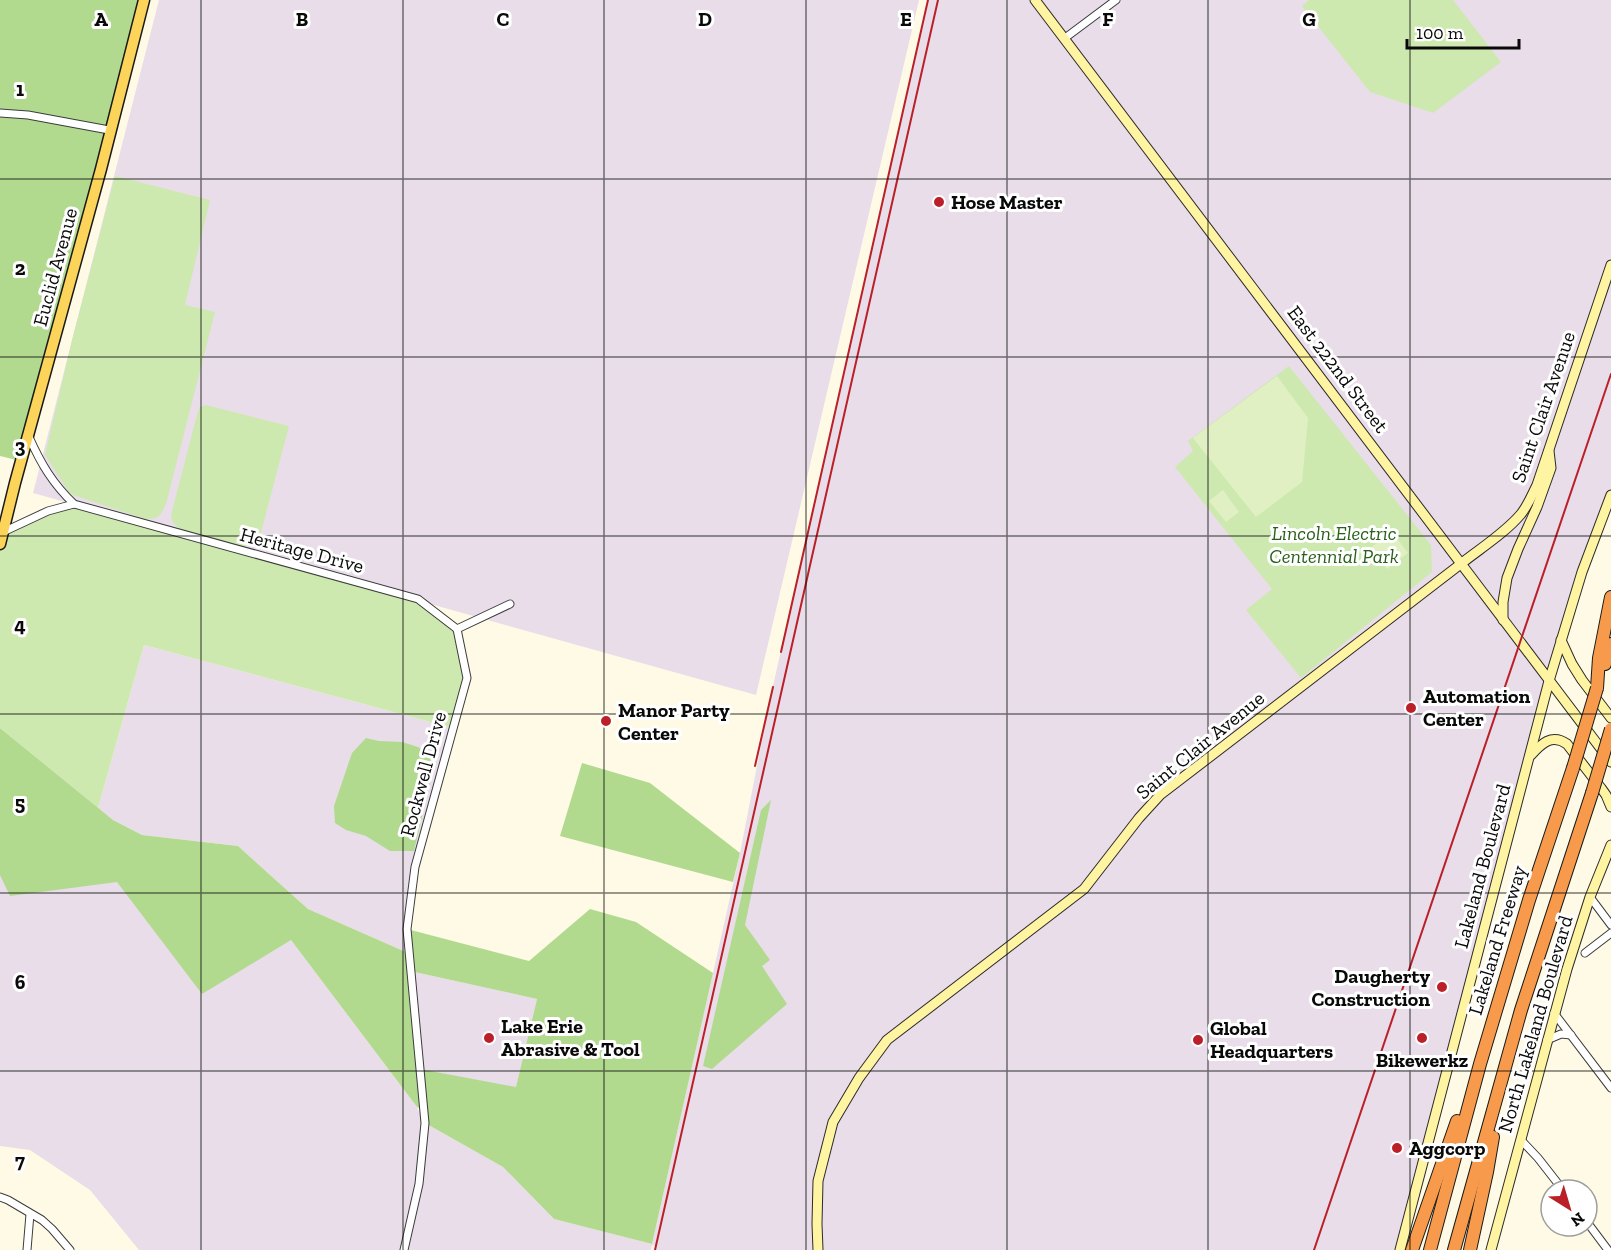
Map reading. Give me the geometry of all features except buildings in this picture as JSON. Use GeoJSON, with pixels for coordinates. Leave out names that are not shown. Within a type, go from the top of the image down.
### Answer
{"type":"FeatureCollection","features":[{"type":"Feature","properties":{"kind":"highway"},"geometry":{"type":"LineString","coordinates":[[1597,688],[1599,658],[1611,597]]}},
{"type":"Feature","properties":{"kind":"highway","name":"Lakeland Freeway"},"geometry":{"type":"LineString","coordinates":[[1430,1250],[1480,1064],[1529,900],[1611,644]]}},
{"type":"Feature","properties":{"kind":"highway"},"geometry":{"type":"LineString","coordinates":[[1454,1250],[1521,1010],[1611,729]]}},
{"type":"Feature","properties":{"kind":"highway"},"geometry":{"type":"LineString","coordinates":[[1592,794],[1611,746]]}},
{"type":"Feature","properties":{"kind":"highway"},"geometry":{"type":"LineString","coordinates":[[1412,1250],[1460,1112],[1480,1064]]}},
{"type":"Feature","properties":{"kind":"highway"},"geometry":{"type":"LineString","coordinates":[[1470,1250],[1487,1172],[1502,1083]]}},
{"type":"Feature","properties":{"kind":"main road","name":"Euclid Avenue"},"geometry":{"type":"LineString","coordinates":[[0,544],[144,0]]}},
{"type":"Feature","properties":{"kind":"street","name":"East 222nd Street"},"geometry":{"type":"LineString","coordinates":[[1035,0],[1611,762]]}},
{"type":"Feature","properties":{"kind":"street"},"geometry":{"type":"LineString","coordinates":[[1065,38],[1116,0]]}},
{"type":"Feature","properties":{"kind":"street"},"geometry":{"type":"LineString","coordinates":[[0,113],[28,115],[110,130]]}},
{"type":"Feature","properties":{"kind":"street","name":"Saint Clair Avenue"},"geometry":{"type":"LineString","coordinates":[[818,1250],[818,1181],[833,1122],[859,1078],[887,1040],[1084,889],[1139,818],[1160,795],[1462,563],[1521,514],[1537,485],[1611,265]]}},
{"type":"Feature","properties":{"kind":"street"},"geometry":{"type":"LineString","coordinates":[[3,532],[48,511],[74,504],[60,490],[40,462],[28,436]]}},
{"type":"Feature","properties":{"kind":"street"},"geometry":{"type":"LineString","coordinates":[[1503,620],[1507,578],[1538,507],[1551,468],[1549,449]]}},
{"type":"Feature","properties":{"kind":"street","name":"Lakeland Boulevard"},"geometry":{"type":"LineString","coordinates":[[1400,1250],[1549,681],[1582,572],[1611,495]]}},
{"type":"Feature","properties":{"kind":"street","name":"Heritage Drive"},"geometry":{"type":"LineString","coordinates":[[74,504],[418,599],[457,629]]}},
{"type":"Feature","properties":{"kind":"street"},"geometry":{"type":"LineString","coordinates":[[457,629],[510,604]]}},
{"type":"Feature","properties":{"kind":"street","name":"Rockwell Drive"},"geometry":{"type":"LineString","coordinates":[[404,1250],[419,1184],[425,1123],[406,929],[415,867],[467,678],[457,629]]}},
{"type":"Feature","properties":{"kind":"street"},"geometry":{"type":"LineString","coordinates":[[1561,640],[1582,680],[1611,718]]}},
{"type":"Feature","properties":{"kind":"street"},"geometry":{"type":"LineString","coordinates":[[1530,757],[1547,741],[1552,739],[1562,741],[1601,788],[1611,807]]}},
{"type":"Feature","properties":{"kind":"street","name":"North Lakeland Boulevard"},"geometry":{"type":"LineString","coordinates":[[1491,1250],[1554,1013],[1590,897],[1611,845]]}},
{"type":"Feature","properties":{"kind":"street"},"geometry":{"type":"LineString","coordinates":[[1590,897],[1611,925]]}},
{"type":"Feature","properties":{"kind":"street"},"geometry":{"type":"LineString","coordinates":[[1585,952],[1611,933]]}},
{"type":"Feature","properties":{"kind":"street"},"geometry":{"type":"LineString","coordinates":[[1554,1013],[1611,1088]]}},
{"type":"Feature","properties":{"kind":"street"},"geometry":{"type":"LineString","coordinates":[[1547,1040],[1561,1034],[1571,1035]]}},
{"type":"Feature","properties":{"kind":"street"},"geometry":{"type":"LineString","coordinates":[[1521,1140],[1554,1178]]}},
{"type":"Feature","properties":{"kind":"street"},"geometry":{"type":"LineString","coordinates":[[0,1197],[42,1220],[52,1228],[70,1250]]}},
{"type":"Feature","properties":{"kind":"street"},"geometry":{"type":"LineString","coordinates":[[27,1250],[30,1214]]}},
{"type":"Feature","properties":{"kind":"shaded area"},"geometry":{"type":"Polygon","coordinates":[[[159,0],[919,0],[756,695],[33,493],[159,0]]]}},
{"type":"Feature","properties":{"kind":"shaded area"},"geometry":{"type":"Polygon","coordinates":[[[928,0],[1611,0],[1611,495],[1582,572],[1400,1250],[655,1250],[655,1246],[652,1245],[651,1250],[404,1250],[419,1184],[425,1123],[503,1167],[554,1219],[652,1244],[740,853],[770,699],[928,0]]]}},
{"type":"Feature","properties":{"kind":"shaded area"},"geometry":{"type":"Polygon","coordinates":[[[144,645],[453,728],[415,867],[408,953],[308,909],[238,846],[142,835],[113,820],[98,808],[144,645]]]}},
{"type":"Feature","properties":{"kind":"shaded area"},"geometry":{"type":"Polygon","coordinates":[[[102,848],[291,940],[417,1107],[423,1122],[411,1213],[402,1250],[139,1250],[90,1190],[30,1150],[0,1146],[0,859],[102,848]]]}},
{"type":"Feature","properties":{"kind":"shaded area"},"geometry":{"type":"Polygon","coordinates":[[[410,971],[537,999],[516,1088],[419,1069],[410,971]]]}},
{"type":"Feature","properties":{"kind":"green space"},"geometry":{"type":"Polygon","coordinates":[[[0,0],[144,0],[21,461],[0,456],[0,0]]]}},
{"type":"Feature","properties":{"kind":"green space"},"geometry":{"type":"Polygon","coordinates":[[[1309,0],[1453,0],[1501,62],[1433,113],[1370,92],[1302,6],[1309,0]]]}},
{"type":"Feature","properties":{"kind":"green space"},"geometry":{"type":"Polygon","coordinates":[[[115,176],[210,200],[185,305],[215,312],[166,504],[160,515],[151,519],[70,494],[45,455],[115,176]]]}},
{"type":"Feature","properties":{"kind":"green space","name":"Lincoln Electric Centennial Park"},"geometry":{"type":"Polygon","coordinates":[[[1289,366],[1431,545],[1432,572],[1301,678],[1246,610],[1272,589],[1175,467],[1193,451],[1188,441],[1289,366]]]}},
{"type":"Feature","properties":{"kind":"green space"},"geometry":{"type":"Polygon","coordinates":[[[1277,376],[1308,418],[1302,482],[1256,517],[1193,438],[1277,376]]]}},
{"type":"Feature","properties":{"kind":"green space"},"geometry":{"type":"Polygon","coordinates":[[[206,405],[289,426],[259,540],[251,546],[182,530],[172,520],[171,515],[198,411],[200,407],[206,405]]]}},
{"type":"Feature","properties":{"kind":"green space"},"geometry":{"type":"Polygon","coordinates":[[[1223,490],[1239,512],[1226,522],[1209,501],[1223,490]]]}},
{"type":"Feature","properties":{"kind":"green space"},"geometry":{"type":"Polygon","coordinates":[[[74,504],[418,599],[457,629],[467,678],[453,728],[144,645],[98,808],[0,728],[0,544],[3,532],[48,511],[74,504]]]}},
{"type":"Feature","properties":{"kind":"green space"},"geometry":{"type":"Polygon","coordinates":[[[1392,532],[1408,553],[1387,569],[1370,548],[1392,532]]]}},
{"type":"Feature","properties":{"kind":"green space"},"geometry":{"type":"Polygon","coordinates":[[[0,728],[113,820],[142,835],[238,846],[308,909],[408,953],[407,929],[529,961],[590,909],[636,922],[713,973],[652,1244],[554,1219],[503,1167],[425,1123],[423,1110],[417,1107],[291,940],[202,994],[117,882],[10,896],[0,875],[0,728]],[[410,971],[420,1069],[516,1087],[537,999],[410,971]]]}},
{"type":"Feature","properties":{"kind":"green space"},"geometry":{"type":"Polygon","coordinates":[[[366,738],[402,742],[436,756],[414,851],[390,851],[366,836],[346,830],[335,823],[334,806],[352,753],[366,738]]]}},
{"type":"Feature","properties":{"kind":"green space"},"geometry":{"type":"Polygon","coordinates":[[[582,763],[650,783],[740,853],[733,882],[560,836],[582,763]]]}},
{"type":"Feature","properties":{"kind":"green space"},"geometry":{"type":"Polygon","coordinates":[[[771,800],[745,925],[770,960],[762,966],[787,1004],[712,1069],[703,1066],[761,810],[771,800]]]}},
{"type":"Feature","properties":{"kind":"railway"},"geometry":{"type":"LineString","coordinates":[[781,652],[928,0]]}},
{"type":"Feature","properties":{"kind":"railway"},"geometry":{"type":"LineString","coordinates":[[655,1250],[938,0]]}},
{"type":"Feature","properties":{"kind":"railway"},"geometry":{"type":"LineString","coordinates":[[1314,1250],[1611,374]]}},
{"type":"Feature","properties":{"kind":"railway"},"geometry":{"type":"LineString","coordinates":[[755,766],[773,687]]}},
{"type":"Feature","properties":{"kind":"place","name":"Hose Master"},"geometry":{"type":"Point","coordinates":[939,202]}},
{"type":"Feature","properties":{"kind":"place","name":"Automation Center"},"geometry":{"type":"Point","coordinates":[1411,708]}},
{"type":"Feature","properties":{"kind":"place","name":"Manor Party Center"},"geometry":{"type":"Point","coordinates":[606,721]}},
{"type":"Feature","properties":{"kind":"place","name":"Daugherty Construction"},"geometry":{"type":"Point","coordinates":[1442,987]}},
{"type":"Feature","properties":{"kind":"place","name":"Lake Erie Abrasive & Tool"},"geometry":{"type":"Point","coordinates":[489,1038]}},
{"type":"Feature","properties":{"kind":"place","name":"Bikewerkz"},"geometry":{"type":"Point","coordinates":[1422,1038]}},
{"type":"Feature","properties":{"kind":"place","name":"Global Headquarters"},"geometry":{"type":"Point","coordinates":[1198,1040]}},
{"type":"Feature","properties":{"kind":"place","name":"Aggcorp"},"geometry":{"type":"Point","coordinates":[1397,1148]}}]}
